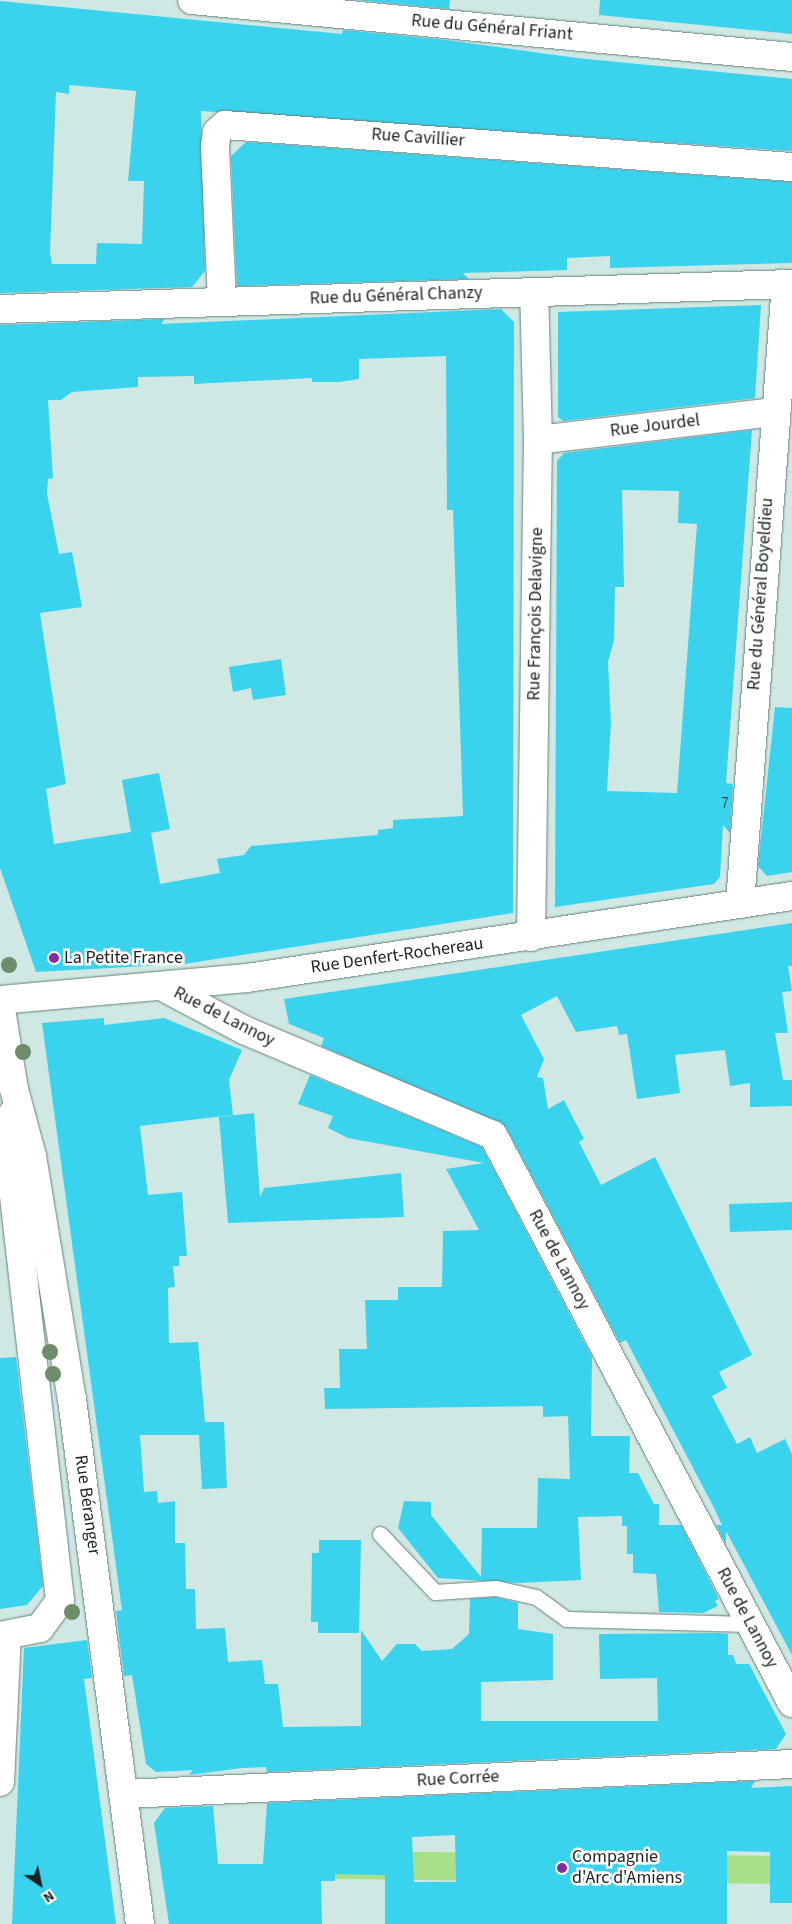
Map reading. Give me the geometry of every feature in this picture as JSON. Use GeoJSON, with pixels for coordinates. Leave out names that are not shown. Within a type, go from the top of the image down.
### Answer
{"type":"FeatureCollection","features":[{"type":"Feature","properties":{"kind":"street","name":"Rue du Général Friant"},"geometry":{"type":"LineString","coordinates":[[192,0],[792,56]]}},
{"type":"Feature","properties":{"kind":"street","name":"Rue Cavillier"},"geometry":{"type":"LineString","coordinates":[[222,302],[215,146],[217,132],[224,125],[792,167]]}},
{"type":"Feature","properties":{"kind":"street","name":"Rue du Général Chanzy"},"geometry":{"type":"LineString","coordinates":[[0,309],[789,284]]}},
{"type":"Feature","properties":{"kind":"street","name":"Rue du Général Boyeldieu"},"geometry":{"type":"LineString","coordinates":[[740,904],[773,412],[789,284]]}},
{"type":"Feature","properties":{"kind":"street","name":"Rue François Delavigne"},"geometry":{"type":"LineString","coordinates":[[531,936],[538,440],[534,292]]}},
{"type":"Feature","properties":{"kind":"street","name":"Rue Jourdel"},"geometry":{"type":"LineString","coordinates":[[538,440],[773,412]]}},
{"type":"Feature","properties":{"kind":"street","name":"Rue Denfert-Rochereau"},"geometry":{"type":"LineString","coordinates":[[0,1002],[166,988],[531,936],[792,896]]}},
{"type":"Feature","properties":{"kind":"street","name":"Rue de Lannoy"},"geometry":{"type":"LineString","coordinates":[[166,988],[244,1030],[493,1135],[792,1703]]}},
{"type":"Feature","properties":{"kind":"street","name":"Rue Béranger"},"geometry":{"type":"LineString","coordinates":[[0,1002],[4,1062],[14,1089],[32,1156],[72,1399],[140,1924]]}},
{"type":"Feature","properties":{"kind":"street","name":"Rue Béranger"},"geometry":{"type":"LineString","coordinates":[[4,1636],[40,1628],[60,1600],[10,1160],[14,1089]]}},
{"type":"Feature","properties":{"kind":"street"},"geometry":{"type":"LineString","coordinates":[[0,1782],[4,1636]]}},
{"type":"Feature","properties":{"kind":"street","name":"Rue Corrée"},"geometry":{"type":"LineString","coordinates":[[124,1794],[792,1764]]}},
{"type":"Feature","properties":{"kind":"lane"},"geometry":{"type":"LineString","coordinates":[[380,1534],[434,1592],[496,1588],[536,1597],[566,1619],[750,1624]]}},
{"type":"Feature","properties":{"kind":"green space","name":"Compagnie d'Arc d'Amiens"},"geometry":{"type":"Polygon","coordinates":[[[332,1851],[792,1856],[778,1884],[333,1879],[332,1851]]]}},
{"type":"Feature","properties":{"kind":"building"},"geometry":{"type":"Polygon","coordinates":[[[357,0],[450,0],[449,9],[357,0]]]}},
{"type":"Feature","properties":{"kind":"building"},"geometry":{"type":"Polygon","coordinates":[[[600,0],[792,0],[792,34],[599,15],[600,0]]]}},
{"type":"Feature","properties":{"kind":"building"},"geometry":{"type":"Polygon","coordinates":[[[0,1],[342,34],[343,30],[446,40],[577,58],[792,79],[792,151],[201,111],[205,271],[192,287],[0,293],[0,1]],[[69,85],[69,94],[56,92],[50,253],[52,264],[96,264],[97,243],[142,244],[144,181],[128,181],[136,91],[69,85]]]}},
{"type":"Feature","properties":{"kind":"building"},"geometry":{"type":"Polygon","coordinates":[[[246,142],[792,182],[792,263],[610,268],[610,256],[567,258],[567,270],[463,273],[469,279],[237,286],[231,156],[246,142]]]}},
{"type":"Feature","properties":{"kind":"building"},"geometry":{"type":"Polygon","coordinates":[[[761,305],[755,398],[563,421],[558,417],[558,312],[761,305]]]}},
{"type":"Feature","properties":{"kind":"building"},"geometry":{"type":"Polygon","coordinates":[[[501,309],[514,322],[513,913],[184,964],[36,972],[0,868],[0,325],[165,319],[161,324],[501,309]],[[446,356],[359,359],[359,379],[339,382],[312,382],[312,378],[194,384],[194,376],[138,377],[138,387],[72,392],[61,400],[48,400],[53,478],[48,479],[47,494],[59,554],[72,552],[82,607],[40,613],[66,784],[46,789],[54,844],[131,832],[122,780],[159,773],[170,829],[151,833],[160,884],[220,873],[217,859],[244,855],[251,846],[378,835],[378,830],[393,828],[393,820],[463,816],[453,510],[447,510],[446,356]]]}},
{"type":"Feature","properties":{"kind":"building"},"geometry":{"type":"Polygon","coordinates":[[[752,430],[726,783],[733,784],[730,833],[723,825],[720,877],[714,884],[555,907],[557,461],[564,453],[752,430]],[[622,490],[624,587],[615,587],[614,640],[608,662],[611,722],[607,791],[677,793],[697,524],[678,523],[679,491],[622,490]]]}},
{"type":"Feature","properties":{"kind":"building"},"geometry":{"type":"Polygon","coordinates":[[[281,659],[286,695],[253,700],[251,688],[233,692],[229,667],[281,659]]]}},
{"type":"Feature","properties":{"kind":"building"},"geometry":{"type":"Polygon","coordinates":[[[775,707],[792,708],[792,872],[767,876],[758,866],[775,707]]]}},
{"type":"Feature","properties":{"kind":"building"},"geometry":{"type":"Polygon","coordinates":[[[792,923],[792,966],[788,966],[792,991],[782,992],[788,1033],[775,1033],[783,1080],[792,1080],[792,1106],[750,1107],[750,1083],[730,1086],[725,1050],[675,1055],[680,1093],[637,1099],[627,1034],[619,1035],[617,1026],[576,1032],[557,996],[521,1015],[544,1059],[537,1077],[543,1078],[548,1109],[564,1100],[584,1139],[579,1142],[601,1185],[655,1157],[752,1355],[719,1372],[727,1388],[712,1396],[737,1444],[750,1437],[757,1453],[785,1439],[792,1454],[792,1655],[726,1531],[726,1544],[716,1525],[722,1525],[713,1506],[626,1340],[620,1343],[506,1127],[321,1046],[324,1038],[289,1024],[284,999],[792,923]]]}},
{"type":"Feature","properties":{"kind":"building"},"geometry":{"type":"Polygon","coordinates":[[[104,1018],[104,1025],[164,1018],[242,1050],[229,1080],[233,1115],[140,1126],[148,1195],[182,1192],[187,1256],[179,1256],[179,1266],[173,1266],[175,1287],[168,1288],[169,1343],[198,1342],[205,1422],[224,1422],[227,1488],[202,1489],[199,1435],[140,1435],[144,1492],[157,1491],[158,1503],[175,1501],[175,1543],[185,1543],[186,1589],[195,1589],[196,1629],[225,1628],[228,1662],[262,1660],[265,1684],[278,1684],[283,1727],[361,1726],[361,1630],[382,1661],[397,1644],[415,1644],[422,1651],[452,1649],[469,1634],[470,1599],[495,1597],[518,1603],[518,1629],[553,1634],[553,1680],[481,1682],[481,1721],[658,1721],[657,1678],[600,1679],[599,1634],[718,1633],[728,1634],[728,1655],[733,1655],[736,1664],[749,1664],[786,1734],[776,1749],[267,1772],[266,1767],[242,1768],[189,1775],[193,1770],[156,1772],[146,1764],[132,1675],[124,1676],[116,1611],[122,1610],[42,1023],[104,1018]]]}},
{"type":"Feature","properties":{"kind":"building"},"geometry":{"type":"Polygon","coordinates":[[[310,1075],[482,1147],[592,1357],[591,1436],[630,1436],[629,1473],[638,1473],[654,1504],[659,1504],[659,1525],[681,1525],[719,1599],[715,1601],[718,1606],[703,1613],[659,1612],[656,1574],[633,1573],[633,1554],[627,1554],[627,1526],[622,1526],[622,1516],[578,1517],[581,1580],[518,1583],[438,1578],[398,1528],[404,1501],[431,1502],[431,1515],[481,1577],[482,1528],[537,1528],[538,1478],[570,1479],[568,1416],[543,1417],[543,1406],[325,1409],[324,1388],[340,1388],[339,1349],[367,1349],[365,1300],[398,1300],[398,1287],[442,1287],[443,1231],[479,1230],[446,1169],[484,1163],[348,1138],[328,1128],[333,1116],[298,1104],[310,1075]]]}},
{"type":"Feature","properties":{"kind":"building"},"geometry":{"type":"Polygon","coordinates":[[[254,1113],[260,1197],[264,1188],[401,1173],[404,1217],[228,1223],[219,1117],[254,1113]]]}},
{"type":"Feature","properties":{"kind":"building"},"geometry":{"type":"Polygon","coordinates":[[[792,1202],[792,1230],[730,1232],[729,1204],[792,1202]]]}},
{"type":"Feature","properties":{"kind":"building"},"geometry":{"type":"Polygon","coordinates":[[[16,1357],[43,1586],[27,1605],[0,1609],[0,1358],[16,1357]]]}},
{"type":"Feature","properties":{"kind":"building"},"geometry":{"type":"Polygon","coordinates":[[[319,1540],[361,1540],[359,1633],[318,1633],[318,1622],[311,1622],[312,1553],[319,1553],[319,1540]]]}},
{"type":"Feature","properties":{"kind":"building"},"geometry":{"type":"Polygon","coordinates":[[[87,1640],[92,1678],[84,1679],[116,1924],[12,1924],[24,1648],[87,1640]]]}},
{"type":"Feature","properties":{"kind":"building"},"geometry":{"type":"Polygon","coordinates":[[[755,1781],[751,1788],[792,1786],[792,1903],[770,1903],[770,1852],[727,1851],[727,1924],[385,1924],[385,1875],[335,1874],[335,1881],[321,1881],[322,1924],[169,1924],[154,1823],[165,1808],[213,1806],[218,1864],[263,1864],[267,1803],[755,1781]],[[455,1835],[412,1837],[414,1882],[456,1882],[455,1835]]]}},
{"type":"Feature","properties":{"kind":"place","name":"La Petite France"},"geometry":{"type":"Point","coordinates":[54,958]}},
{"type":"Feature","properties":{"kind":"place","name":"Compagnie d'Arc d'Amiens"},"geometry":{"type":"Point","coordinates":[562,1868]}}]}
